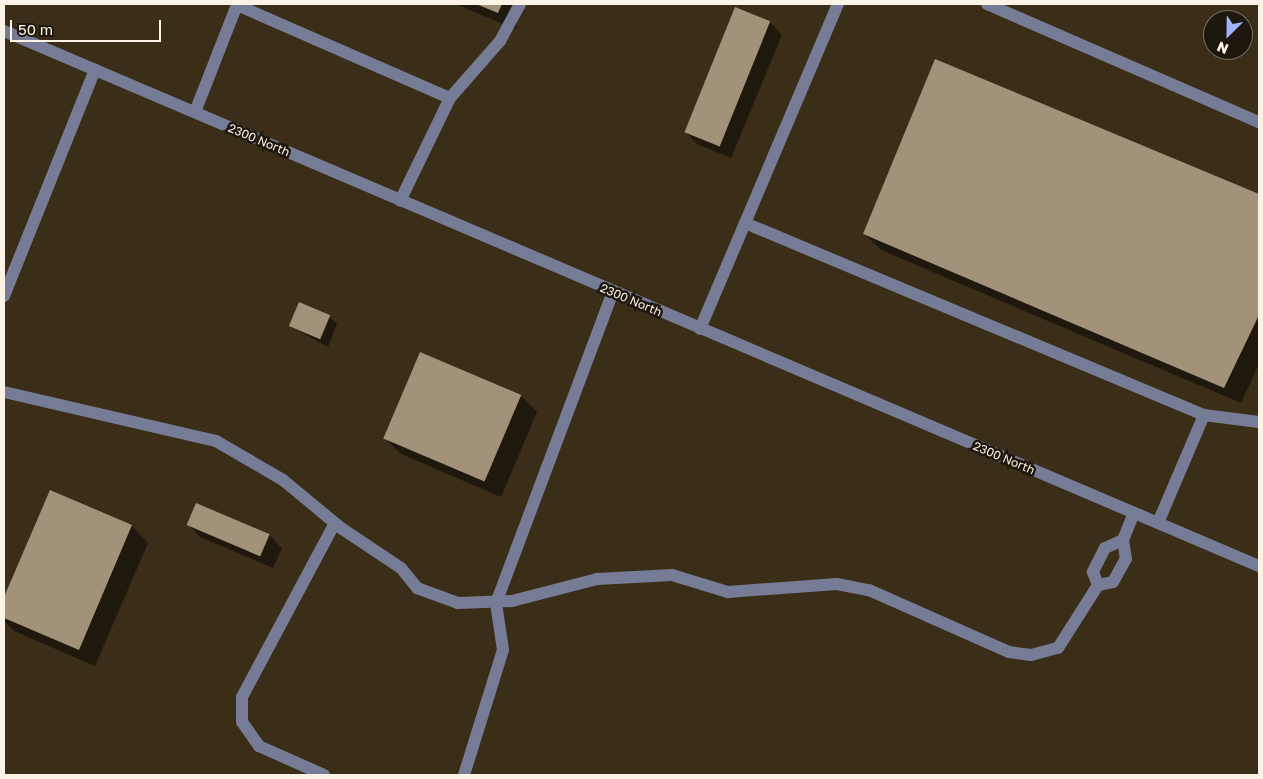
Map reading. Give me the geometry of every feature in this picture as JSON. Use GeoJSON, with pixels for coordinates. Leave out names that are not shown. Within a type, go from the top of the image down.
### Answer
{"type":"FeatureCollection","features":[{"type":"Feature","properties":{"kind":"street"},"geometry":{"type":"LineString","coordinates":[[400,201],[450,98],[500,41],[520,4]]}},
{"type":"Feature","properties":{"kind":"street"},"geometry":{"type":"LineString","coordinates":[[700,329],[838,4]]}},
{"type":"Feature","properties":{"kind":"street"},"geometry":{"type":"LineString","coordinates":[[987,4],[1259,122]]}},
{"type":"Feature","properties":{"kind":"street"},"geometry":{"type":"LineString","coordinates":[[195,112],[237,5],[450,98]]}},
{"type":"Feature","properties":{"kind":"street","name":"2300 North"},"geometry":{"type":"LineString","coordinates":[[4,31],[1259,566]]}},
{"type":"Feature","properties":{"kind":"street"},"geometry":{"type":"LineString","coordinates":[[4,296],[95,70]]}},
{"type":"Feature","properties":{"kind":"street"},"geometry":{"type":"LineString","coordinates":[[745,223],[1204,415],[1259,422]]}},
{"type":"Feature","properties":{"kind":"street"},"geometry":{"type":"LineString","coordinates":[[464,775],[503,650],[496,603],[613,292]]}},
{"type":"Feature","properties":{"kind":"street"},"geometry":{"type":"LineString","coordinates":[[4,392],[216,441],[283,480],[335,523],[401,568],[417,588],[458,603],[496,603],[597,579],[672,575],[728,592],[836,584],[869,590],[1009,652],[1031,655],[1058,648],[1098,585],[1113,582],[1126,559],[1123,540],[1134,513]]}},
{"type":"Feature","properties":{"kind":"street"},"geometry":{"type":"LineString","coordinates":[[1158,523],[1204,415]]}},
{"type":"Feature","properties":{"kind":"street"},"geometry":{"type":"LineString","coordinates":[[324,775],[259,746],[242,722],[242,697],[335,523]]}},
{"type":"Feature","properties":{"kind":"street"},"geometry":{"type":"LineString","coordinates":[[1098,585],[1093,572],[1105,548],[1123,540]]}},
{"type":"Feature","properties":{"kind":"building"},"geometry":{"type":"Polygon","coordinates":[[[476,4],[502,4],[498,13],[476,4]]]}},
{"type":"Feature","properties":{"kind":"building"},"geometry":{"type":"Polygon","coordinates":[[[735,7],[770,21],[720,146],[684,132],[735,7]]]}},
{"type":"Feature","properties":{"kind":"building"},"geometry":{"type":"Polygon","coordinates":[[[935,59],[1259,194],[1259,315],[1224,388],[863,234],[935,59]]]}},
{"type":"Feature","properties":{"kind":"building"},"geometry":{"type":"Polygon","coordinates":[[[299,302],[330,315],[320,339],[289,326],[299,302]]]}},
{"type":"Feature","properties":{"kind":"building"},"geometry":{"type":"Polygon","coordinates":[[[420,352],[521,395],[485,482],[383,439],[420,352]]]}},
{"type":"Feature","properties":{"kind":"building"},"geometry":{"type":"Polygon","coordinates":[[[50,490],[132,525],[79,650],[4,618],[4,597],[50,490]]]}},
{"type":"Feature","properties":{"kind":"building"},"geometry":{"type":"Polygon","coordinates":[[[196,503],[270,534],[260,556],[187,525],[196,503]]]}}]}
